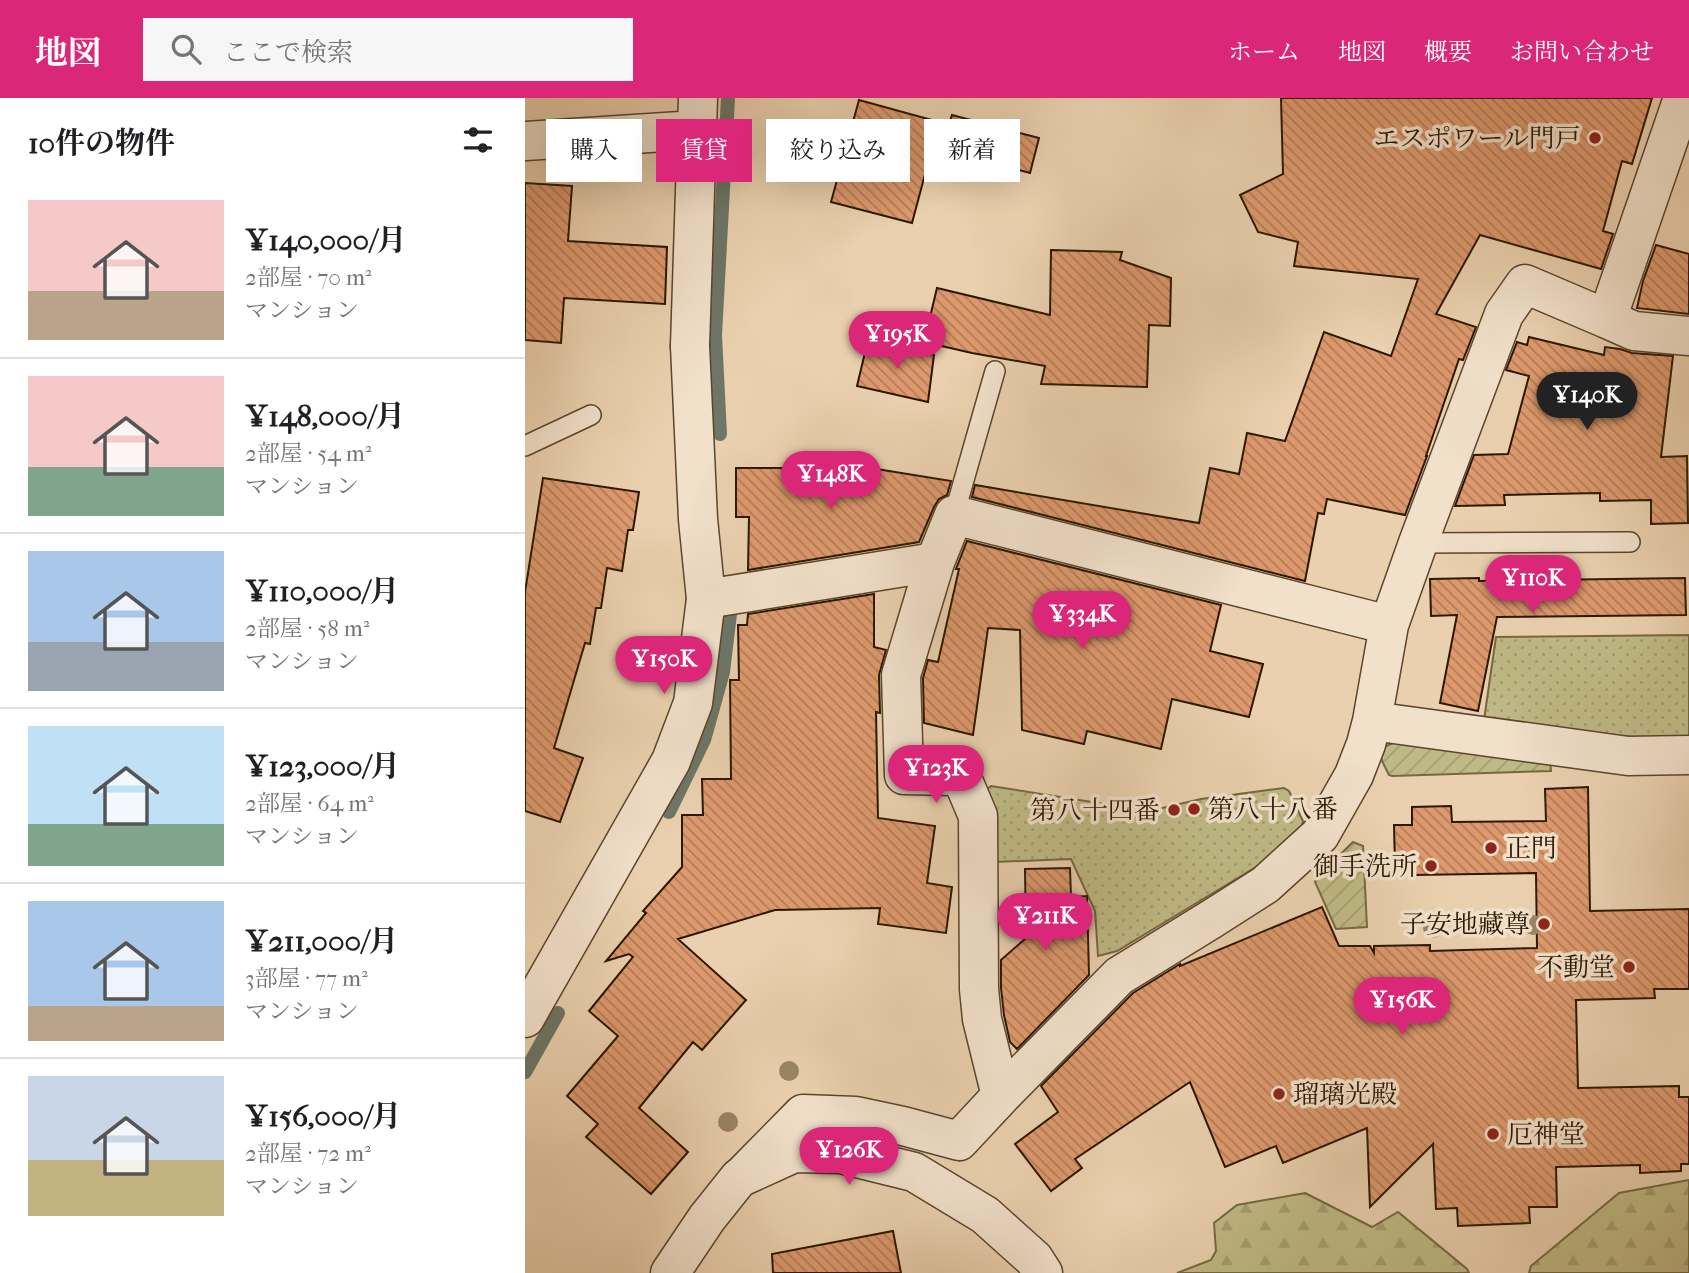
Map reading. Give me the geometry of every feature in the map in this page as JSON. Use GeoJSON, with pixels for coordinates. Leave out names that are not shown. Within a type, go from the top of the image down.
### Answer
{"type":"FeatureCollection","features":[{"type":"Feature","properties":{"kind":"street"},"geometry":{"type":"LineString","coordinates":[[1607,319],[1683,98]]}},
{"type":"Feature","properties":{"kind":"street"},"geometry":{"type":"LineString","coordinates":[[525,141],[697,114],[690,346],[698,519],[706,599],[693,703],[671,761],[525,1018]]}},
{"type":"Feature","properties":{"kind":"street"},"geometry":{"type":"LineString","coordinates":[[670,1273],[707,1218],[739,1178],[803,1114],[856,1116],[960,1141],[1119,976],[1265,885],[1320,835],[1354,775],[1366,744],[1389,625],[1504,314],[1525,284],[1634,331],[1689,337]]}},
{"type":"Feature","properties":{"kind":"street"},"geometry":{"type":"LineString","coordinates":[[1001,1096],[982,1019],[979,989],[978,816],[964,783],[953,776],[904,775],[901,675],[935,562],[954,515],[1389,625]]}},
{"type":"Feature","properties":{"kind":"street"},"geometry":{"type":"LineString","coordinates":[[706,599],[935,562]]}},
{"type":"Feature","properties":{"kind":"street"},"geometry":{"type":"LineString","coordinates":[[1372,721],[1628,756],[1689,755]]}},
{"type":"Feature","properties":{"kind":"street"},"geometry":{"type":"LineString","coordinates":[[739,1178],[794,1153],[841,1154],[914,1172],[985,1215],[1034,1259],[1043,1273]]}},
{"type":"Feature","properties":{"kind":"lane"},"geometry":{"type":"LineString","coordinates":[[954,515],[995,371]]}},
{"type":"Feature","properties":{"kind":"lane"},"geometry":{"type":"LineString","coordinates":[[525,446],[591,415]]}},
{"type":"Feature","properties":{"kind":"lane"},"geometry":{"type":"LineString","coordinates":[[1418,543],[1630,542]]}},
{"type":"Feature","properties":{"kind":"green space"},"geometry":{"type":"Polygon","coordinates":[[[1689,635],[1689,739],[1593,735],[1484,720],[1496,637],[1689,635]]]}},
{"type":"Feature","properties":{"kind":"green space"},"geometry":{"type":"Polygon","coordinates":[[[1400,741],[1550,759],[1551,771],[1392,776],[1385,768],[1381,753],[1385,746],[1400,741]]]}},
{"type":"Feature","properties":{"kind":"green space"},"geometry":{"type":"Polygon","coordinates":[[[991,786],[1149,811],[1201,799],[1284,788],[1289,791],[1303,821],[1301,828],[1261,864],[1117,951],[1098,956],[1095,911],[1071,859],[995,862],[990,858],[988,788],[991,786]]]}},
{"type":"Feature","properties":{"kind":"green space"},"geometry":{"type":"Polygon","coordinates":[[[1353,842],[1363,846],[1367,927],[1336,929],[1315,882],[1353,842]]]}},
{"type":"Feature","properties":{"kind":"green space"},"geometry":{"type":"Polygon","coordinates":[[[1689,1180],[1689,1273],[1529,1273],[1531,1266],[1619,1193],[1689,1180]]]}},
{"type":"Feature","properties":{"kind":"green space"},"geometry":{"type":"Polygon","coordinates":[[[1305,1193],[1372,1227],[1398,1212],[1469,1273],[1177,1273],[1211,1260],[1216,1251],[1214,1223],[1237,1205],[1305,1193]]]}},
{"type":"Feature","properties":{"kind":"building"},"geometry":{"type":"Polygon","coordinates":[[[1281,98],[1652,98],[1632,164],[1622,161],[1603,231],[1613,234],[1601,269],[1480,235],[1436,314],[1476,327],[1463,360],[1459,359],[1405,515],[1327,499],[1324,514],[1318,513],[1305,581],[972,497],[975,485],[1199,523],[1210,468],[1239,474],[1247,433],[1285,441],[1324,332],[1391,356],[1418,279],[1294,266],[1298,242],[1258,232],[1240,195],[1283,174],[1281,98]]]}},
{"type":"Feature","properties":{"kind":"building"},"geometry":{"type":"Polygon","coordinates":[[[859,100],[928,119],[924,119],[924,178],[912,223],[831,202],[836,182],[910,182],[910,119],[854,119],[859,100]]]}},
{"type":"Feature","properties":{"kind":"building"},"geometry":{"type":"Polygon","coordinates":[[[952,115],[967,119],[951,119],[952,115]]]}},
{"type":"Feature","properties":{"kind":"building"},"geometry":{"type":"Polygon","coordinates":[[[1020,133],[1039,138],[1030,173],[1020,170],[1020,133]]]}},
{"type":"Feature","properties":{"kind":"building"},"geometry":{"type":"Polygon","coordinates":[[[525,183],[572,186],[568,241],[667,247],[665,304],[564,298],[561,343],[525,340],[525,183]]]}},
{"type":"Feature","properties":{"kind":"building"},"geometry":{"type":"Polygon","coordinates":[[[1656,245],[1689,254],[1689,314],[1637,308],[1656,245]]]}},
{"type":"Feature","properties":{"kind":"building"},"geometry":{"type":"Polygon","coordinates":[[[1051,250],[1122,252],[1120,260],[1171,278],[1170,326],[1149,325],[1147,387],[1041,384],[1045,366],[924,342],[937,288],[1050,315],[1051,250]]]}},
{"type":"Feature","properties":{"kind":"building"},"geometry":{"type":"Polygon","coordinates":[[[1529,337],[1604,355],[1605,347],[1632,353],[1673,356],[1661,457],[1687,456],[1688,523],[1651,524],[1651,500],[1600,501],[1600,493],[1504,495],[1505,505],[1455,506],[1474,455],[1508,454],[1529,376],[1506,370],[1517,342],[1527,345],[1529,337]]]}},
{"type":"Feature","properties":{"kind":"building"},"geometry":{"type":"Polygon","coordinates":[[[868,340],[934,355],[928,402],[857,386],[868,340]]]}},
{"type":"Feature","properties":{"kind":"building"},"geometry":{"type":"Polygon","coordinates":[[[852,465],[951,481],[947,495],[939,499],[934,507],[919,542],[748,570],[749,517],[736,517],[736,468],[851,468],[852,465]]]}},
{"type":"Feature","properties":{"kind":"building"},"geometry":{"type":"Polygon","coordinates":[[[543,478],[639,492],[633,530],[628,530],[622,571],[607,568],[601,608],[596,608],[590,644],[585,643],[554,748],[583,758],[560,822],[525,811],[525,592],[543,478]]]}},
{"type":"Feature","properties":{"kind":"building"},"geometry":{"type":"Polygon","coordinates":[[[967,541],[1221,605],[1210,651],[1263,664],[1249,717],[1172,699],[1161,749],[1087,731],[1084,744],[1022,730],[1020,630],[988,628],[973,735],[924,723],[923,678],[928,660],[938,662],[959,569],[956,569],[967,541]]]}},
{"type":"Feature","properties":{"kind":"building"},"geometry":{"type":"Polygon","coordinates":[[[1479,578],[1479,581],[1685,578],[1686,615],[1497,617],[1478,711],[1440,703],[1457,615],[1431,616],[1430,579],[1479,578]]]}},
{"type":"Feature","properties":{"kind":"building"},"geometry":{"type":"Polygon","coordinates":[[[874,594],[874,647],[886,650],[879,675],[880,713],[876,712],[878,818],[935,826],[927,883],[952,887],[946,933],[878,924],[880,908],[775,910],[678,939],[746,1000],[702,1050],[693,1042],[639,1108],[688,1152],[651,1194],[586,1137],[598,1124],[567,1096],[618,1036],[589,1011],[633,957],[629,954],[606,961],[646,913],[643,911],[682,867],[682,815],[703,815],[702,779],[731,779],[730,680],[739,680],[738,625],[747,625],[748,614],[874,594]]]}},
{"type":"Feature","properties":{"kind":"building"},"geometry":{"type":"Polygon","coordinates":[[[1588,787],[1590,911],[1689,909],[1689,989],[1654,989],[1655,998],[1576,1000],[1578,1088],[1679,1086],[1679,1097],[1689,1097],[1689,1164],[1681,1164],[1681,1171],[1640,1173],[1640,1165],[1556,1167],[1557,1207],[1529,1207],[1530,1223],[1458,1226],[1457,1208],[1436,1209],[1433,1144],[1370,1207],[1367,1128],[1283,1163],[1276,1146],[1225,1167],[1190,1082],[1075,1159],[1082,1168],[1051,1191],[1015,1144],[1058,1112],[1041,1086],[1133,993],[1180,964],[1322,907],[1339,946],[1370,946],[1374,953],[1374,946],[1430,945],[1430,951],[1537,948],[1536,873],[1414,875],[1414,866],[1395,867],[1394,825],[1412,825],[1412,807],[1451,806],[1452,822],[1546,821],[1545,789],[1588,787]]]}},
{"type":"Feature","properties":{"kind":"building"},"geometry":{"type":"Polygon","coordinates":[[[1070,868],[1071,897],[1087,896],[1089,975],[1017,1049],[1010,1042],[1004,1015],[1001,960],[1026,938],[1025,869],[1070,868]]]}},
{"type":"Feature","properties":{"kind":"building"},"geometry":{"type":"Polygon","coordinates":[[[893,1231],[901,1273],[773,1273],[772,1254],[893,1231]]]}},
{"type":"Feature","properties":{"kind":"waterway"},"geometry":{"type":"LineString","coordinates":[[720,434],[715,335],[728,98]]}},
{"type":"Feature","properties":{"kind":"waterway"},"geometry":{"type":"LineString","coordinates":[[669,812],[704,740],[723,672],[730,614]]}},
{"type":"Feature","properties":{"kind":"waterway"},"geometry":{"type":"LineString","coordinates":[[525,1072],[558,1013]]}},
{"type":"Feature","properties":{"kind":"place","name":"エスポワール門戸"},"geometry":{"type":"Point","coordinates":[1595,138]}},
{"type":"Feature","properties":{"kind":"place","name":"第八十八番"},"geometry":{"type":"Point","coordinates":[1194,809]}},
{"type":"Feature","properties":{"kind":"place","name":"第八十四番"},"geometry":{"type":"Point","coordinates":[1174,810]}},
{"type":"Feature","properties":{"kind":"place","name":"正門"},"geometry":{"type":"Point","coordinates":[1491,848]}},
{"type":"Feature","properties":{"kind":"place","name":"御手洗所"},"geometry":{"type":"Point","coordinates":[1431,866]}},
{"type":"Feature","properties":{"kind":"place","name":"子安地藏尊"},"geometry":{"type":"Point","coordinates":[1544,924]}},
{"type":"Feature","properties":{"kind":"place","name":"不動堂"},"geometry":{"type":"Point","coordinates":[1629,967]}},
{"type":"Feature","properties":{"kind":"place","name":"瑠璃光殿"},"geometry":{"type":"Point","coordinates":[1279,1094]}},
{"type":"Feature","properties":{"kind":"place","name":"厄神堂"},"geometry":{"type":"Point","coordinates":[1493,1134]}}]}
